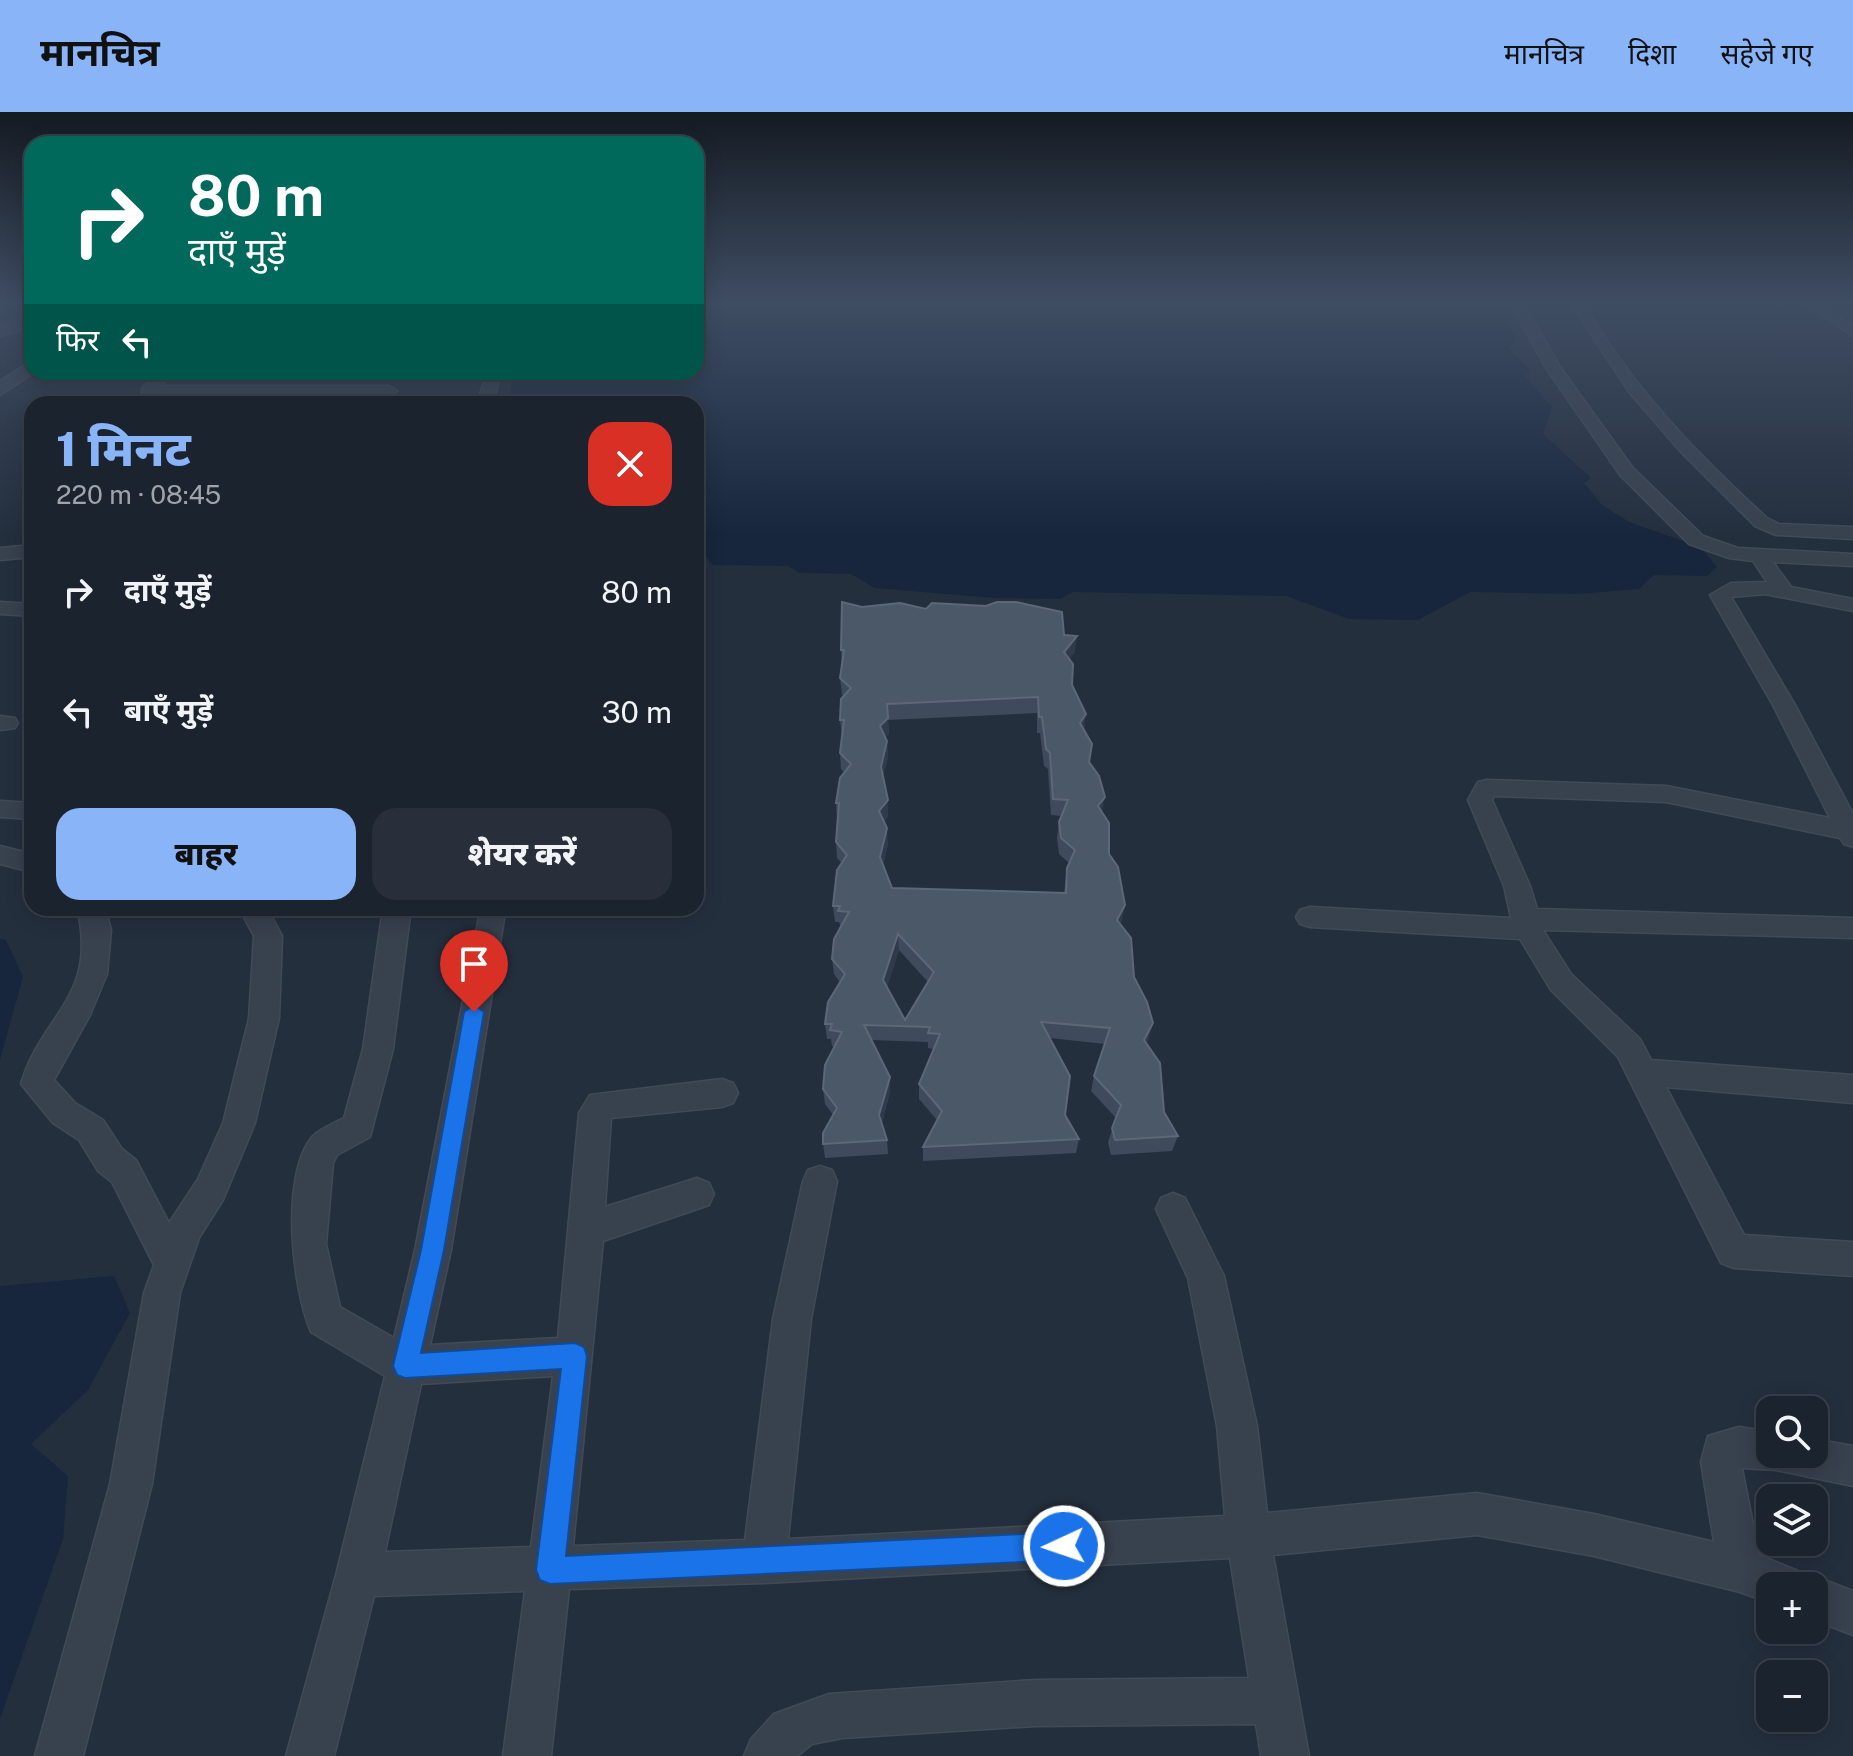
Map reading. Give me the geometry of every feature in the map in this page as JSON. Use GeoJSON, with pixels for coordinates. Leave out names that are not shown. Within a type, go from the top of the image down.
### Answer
{"type":"FeatureCollection","features":[{"type":"Feature","properties":{"kind":"street"},"geometry":{"type":"LineString","coordinates":[[158,381],[147,391],[218,396]]}},
{"type":"Feature","properties":{"kind":"street"},"geometry":{"type":"LineString","coordinates":[[1562,381],[1636,483],[1696,540],[1736,554],[1853,560]]}},
{"type":"Feature","properties":{"kind":"street"},"geometry":{"type":"LineString","coordinates":[[1631,381],[1761,522],[1776,529],[1853,533]]}},
{"type":"Feature","properties":{"kind":"street"},"geometry":{"type":"LineString","coordinates":[[290,396],[389,391]]}},
{"type":"Feature","properties":{"kind":"street"},"geometry":{"type":"LineString","coordinates":[[166,396],[170,393]]}},
{"type":"Feature","properties":{"kind":"street"},"geometry":{"type":"LineString","coordinates":[[0,554],[24,552]]}},
{"type":"Feature","properties":{"kind":"street"},"geometry":{"type":"LineString","coordinates":[[1760,557],[1780,585],[1772,590]]}},
{"type":"Feature","properties":{"kind":"street"},"geometry":{"type":"LineString","coordinates":[[1850,835],[1784,705],[1720,595],[1731,589],[1772,590],[1853,605]]}},
{"type":"Feature","properties":{"kind":"street"},"geometry":{"type":"LineString","coordinates":[[0,608],[24,610]]}},
{"type":"Feature","properties":{"kind":"street"},"geometry":{"type":"LineString","coordinates":[[1850,835],[1767,812],[1666,794],[1487,788],[1480,800],[1517,886],[1526,924],[1561,982],[1617,1033],[1642,1072],[1734,1251],[1853,1259]]}},
{"type":"Feature","properties":{"kind":"street"},"geometry":{"type":"LineString","coordinates":[[0,809],[24,810]]}},
{"type":"Feature","properties":{"kind":"street"},"geometry":{"type":"LineString","coordinates":[[0,855],[24,861]]}},
{"type":"Feature","properties":{"kind":"street"},"geometry":{"type":"LineString","coordinates":[[93,916],[98,934],[93,976],[40,1073],[37,1084],[64,1113],[91,1130],[110,1160],[124,1171],[172,1264]]}},
{"type":"Feature","properties":{"kind":"street"},"geometry":{"type":"LineString","coordinates":[[59,1756],[131,1484],[162,1293],[184,1230],[211,1189],[239,1123],[264,1018],[268,936],[257,916]]}},
{"type":"Feature","properties":{"kind":"street"},"geometry":{"type":"LineString","coordinates":[[396,916],[378,1049],[358,1127],[325,1145],[316,1161],[308,1244],[324,1319],[405,1366],[575,1356]]}},
{"type":"Feature","properties":{"kind":"street"},"geometry":{"type":"LineString","coordinates":[[1310,917],[1526,924],[1853,928]]}},
{"type":"Feature","properties":{"kind":"street"},"geometry":{"type":"LineString","coordinates":[[310,1756],[358,1575],[433,1250],[490,919]]}},
{"type":"Feature","properties":{"kind":"street"},"geometry":{"type":"LineString","coordinates":[[1642,1072],[1853,1089]]}},
{"type":"Feature","properties":{"kind":"street"},"geometry":{"type":"LineString","coordinates":[[527,1756],[575,1356],[588,1229],[595,1113],[601,1105],[722,1093]]}},
{"type":"Feature","properties":{"kind":"street"},"geometry":{"type":"LineString","coordinates":[[764,1562],[792,1319],[820,1181]]}},
{"type":"Feature","properties":{"kind":"street"},"geometry":{"type":"LineString","coordinates":[[588,1229],[697,1194]]}},
{"type":"Feature","properties":{"kind":"street"},"geometry":{"type":"LineString","coordinates":[[1173,1209],[1206,1276],[1237,1426],[1248,1536],[1285,1756]]}},
{"type":"Feature","properties":{"kind":"street"},"geometry":{"type":"LineString","coordinates":[[1740,1570],[1721,1462],[1722,1450],[1739,1447],[1756,1450]]}},
{"type":"Feature","properties":{"kind":"street"},"geometry":{"type":"LineString","coordinates":[[1828,1462],[1853,1466]]}},
{"type":"Feature","properties":{"kind":"street"},"geometry":{"type":"LineString","coordinates":[[358,1575],[764,1562],[1248,1536],[1477,1514],[1594,1535],[1756,1576]]}},
{"type":"Feature","properties":{"kind":"street"},"geometry":{"type":"LineString","coordinates":[[1828,1603],[1853,1613]]}},
{"type":"Feature","properties":{"kind":"street"},"geometry":{"type":"LineString","coordinates":[[768,1756],[781,1735],[793,1728],[815,1719],[842,1715],[1036,1703],[1277,1701]]}},
{"type":"Feature","properties":{"kind":"water"},"geometry":{"type":"Polygon","coordinates":[[[512,381],[1529,381],[1552,407],[1543,434],[1591,478],[1584,483],[1602,505],[1629,522],[1700,547],[1717,567],[1707,576],[1654,575],[1639,589],[1577,594],[1470,592],[1418,620],[1349,619],[1286,596],[1073,592],[1060,599],[994,598],[875,588],[851,574],[800,573],[788,566],[712,565],[704,552],[704,396],[510,396],[512,381]]]}},
{"type":"Feature","properties":{"kind":"water"},"geometry":{"type":"Polygon","coordinates":[[[0,939],[6,940],[23,977],[0,1060],[0,939]]]}},
{"type":"Feature","properties":{"kind":"water"},"geometry":{"type":"Polygon","coordinates":[[[114,1276],[130,1313],[88,1390],[31,1444],[68,1476],[63,1539],[0,1719],[0,1286],[114,1276]]]}},
{"type":"Feature","properties":{"kind":"building"},"geometry":{"type":"Polygon","coordinates":[[[842,602],[862,607],[900,603],[926,609],[932,603],[986,606],[997,602],[1016,602],[1062,612],[1064,635],[1077,636],[1064,652],[1073,664],[1072,685],[1086,714],[1080,723],[1092,744],[1089,762],[1099,776],[1105,797],[1098,806],[1109,823],[1109,854],[1118,867],[1125,905],[1117,920],[1131,938],[1134,977],[1147,1002],[1153,1023],[1144,1040],[1160,1063],[1164,1112],[1178,1136],[1115,1140],[1112,1128],[1121,1105],[1094,1076],[1110,1028],[1041,1022],[1070,1076],[1065,1115],[1079,1139],[923,1147],[942,1111],[919,1084],[940,1034],[928,1033],[930,1027],[864,1025],[890,1077],[879,1115],[887,1140],[823,1144],[823,1133],[837,1108],[823,1089],[825,1065],[842,1032],[830,1030],[832,1024],[825,1024],[828,1002],[845,974],[832,959],[834,939],[849,912],[838,911],[840,906],[833,906],[837,870],[847,855],[836,842],[839,803],[836,803],[840,778],[851,764],[840,753],[844,720],[840,720],[841,699],[851,688],[840,678],[844,650],[841,650],[842,602]],[[1038,697],[887,704],[888,718],[880,726],[887,741],[881,767],[888,800],[879,811],[887,828],[880,857],[892,888],[1066,893],[1067,868],[1075,850],[1061,838],[1059,822],[1068,800],[1053,799],[1050,753],[1046,749],[1042,717],[1039,717],[1038,697]],[[898,934],[883,980],[905,1020],[934,972],[898,934]]]}},
{"type":"Feature","properties":{"kind":"route"},"geometry":{"type":"LineString","coordinates":[[474,1012],[433,1250],[405,1366],[575,1356],[550,1570],[1064,1546]]}}]}
